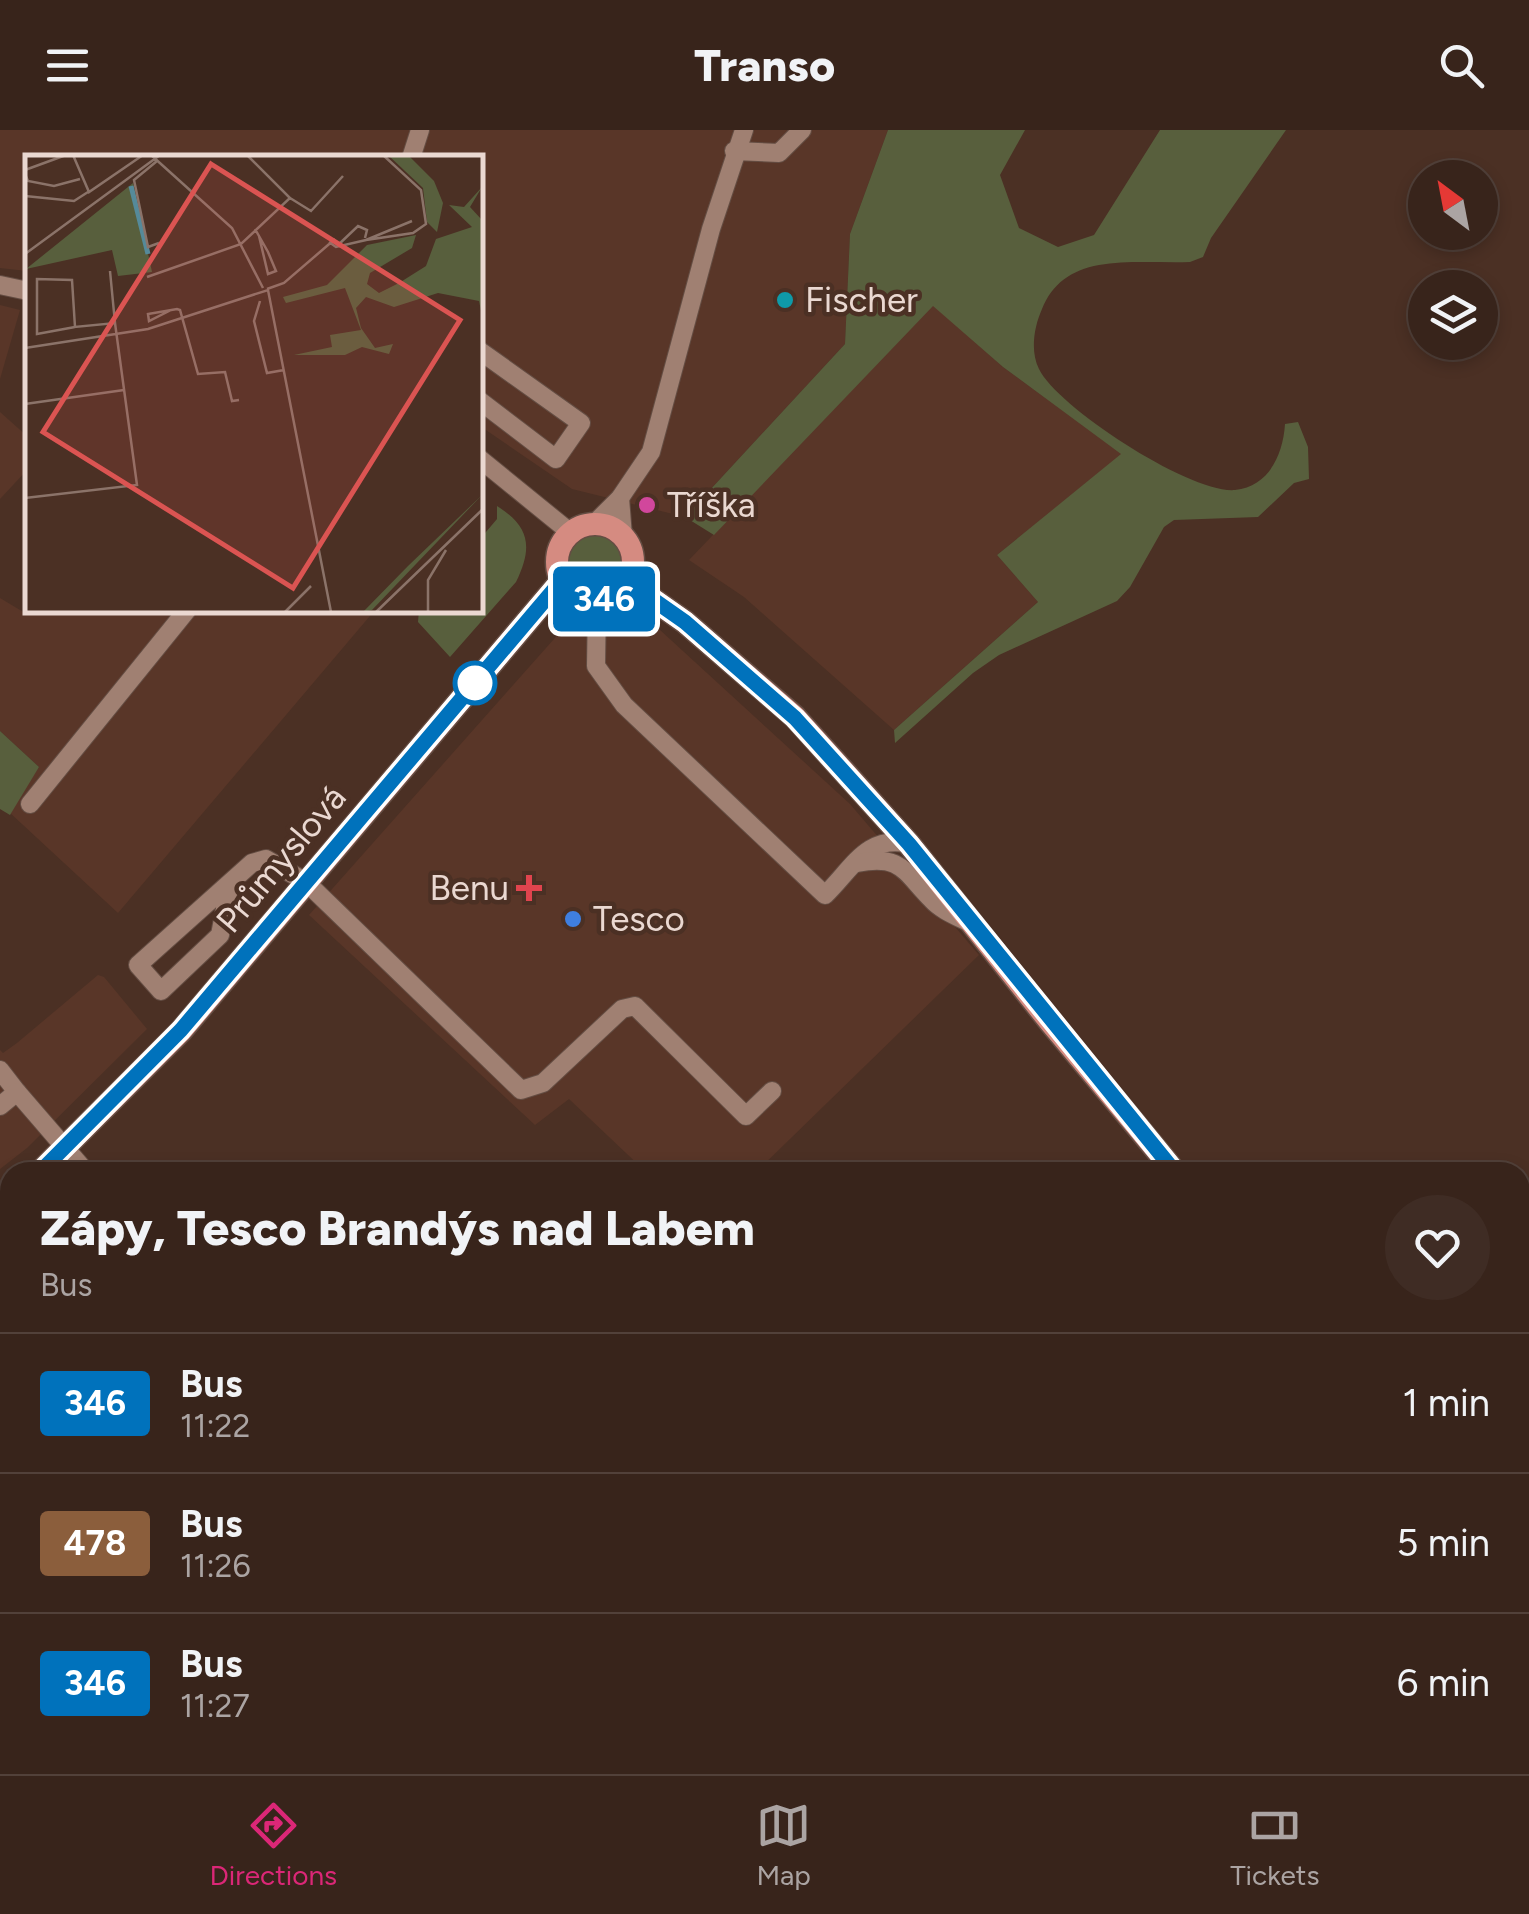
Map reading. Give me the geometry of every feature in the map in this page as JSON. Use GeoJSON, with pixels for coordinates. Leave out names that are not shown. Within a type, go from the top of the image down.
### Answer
{"type":"FeatureCollection","features":[{"type":"Feature","properties":{"kind":"main road"},"geometry":{"type":"LineString","coordinates":[[594,524],[611,528],[622,536],[633,555],[628,582],[617,593],[596,600],[576,594],[562,580],[558,555],[571,534],[594,524]]}},
{"type":"Feature","properties":{"kind":"main road","name":"Průmyslová"},"geometry":{"type":"LineString","coordinates":[[51,1162],[181,1030],[562,580]]}},
{"type":"Feature","properties":{"kind":"main road"},"geometry":{"type":"LineString","coordinates":[[628,582],[685,622],[795,718],[909,844],[1168,1162]]}},
{"type":"Feature","properties":{"kind":"street"},"geometry":{"type":"LineString","coordinates":[[413,155],[420,130]]}},
{"type":"Feature","properties":{"kind":"street"},"geometry":{"type":"LineString","coordinates":[[594,524],[620,498],[651,452],[734,151],[744,130]]}},
{"type":"Feature","properties":{"kind":"street"},"geometry":{"type":"LineString","coordinates":[[780,154],[787,130]]}},
{"type":"Feature","properties":{"kind":"street"},"geometry":{"type":"LineString","coordinates":[[780,154],[802,130]]}},
{"type":"Feature","properties":{"kind":"street"},"geometry":{"type":"LineString","coordinates":[[734,151],[780,154]]}},
{"type":"Feature","properties":{"kind":"street"},"geometry":{"type":"LineString","coordinates":[[0,286],[25,290]]}},
{"type":"Feature","properties":{"kind":"street"},"geometry":{"type":"LineString","coordinates":[[482,352],[581,423],[556,459],[482,403]]}},
{"type":"Feature","properties":{"kind":"street"},"geometry":{"type":"LineString","coordinates":[[482,461],[571,534]]}},
{"type":"Feature","properties":{"kind":"street"},"geometry":{"type":"LineString","coordinates":[[620,498],[622,536]]}},
{"type":"Feature","properties":{"kind":"street"},"geometry":{"type":"LineString","coordinates":[[596,600],[596,666],[624,705],[826,895],[876,844],[890,840],[909,844]]}},
{"type":"Feature","properties":{"kind":"street"},"geometry":{"type":"LineString","coordinates":[[30,804],[184,612]]}},
{"type":"Feature","properties":{"kind":"street"},"geometry":{"type":"LineString","coordinates":[[230,883],[220,934],[161,990],[138,966],[252,863],[266,859],[306,882],[521,1090],[543,1083],[622,1009],[635,1006],[746,1116],[772,1091]]}},
{"type":"Feature","properties":{"kind":"street"},"geometry":{"type":"LineString","coordinates":[[857,863],[878,859],[896,862],[936,904],[975,926]]}},
{"type":"Feature","properties":{"kind":"street"},"geometry":{"type":"LineString","coordinates":[[0,1070],[78,1162]]}},
{"type":"Feature","properties":{"kind":"street"},"geometry":{"type":"LineString","coordinates":[[0,1106],[17,1092]]}},
{"type":"Feature","properties":{"kind":"shaded area"},"geometry":{"type":"Polygon","coordinates":[[[0,130],[888,130],[850,234],[845,344],[685,517],[572,489],[482,427],[482,155],[25,155],[25,271],[0,268],[0,130]]]}},
{"type":"Feature","properties":{"kind":"shaded area"},"geometry":{"type":"Polygon","coordinates":[[[0,305],[20,310],[0,379],[0,305]]]}},
{"type":"Feature","properties":{"kind":"shaded area"},"geometry":{"type":"Polygon","coordinates":[[[933,305],[1003,367],[1122,454],[997,555],[1038,602],[894,730],[744,597],[689,560],[933,305]]]}},
{"type":"Feature","properties":{"kind":"shaded area"},"geometry":{"type":"Polygon","coordinates":[[[0,412],[25,434],[25,472],[0,499],[0,412]]]}},
{"type":"Feature","properties":{"kind":"shaded area"},"geometry":{"type":"Polygon","coordinates":[[[0,598],[25,613],[373,612],[118,913],[9,812],[39,767],[0,731],[0,598]]]}},
{"type":"Feature","properties":{"kind":"shaded area"},"geometry":{"type":"Polygon","coordinates":[[[636,608],[850,804],[979,955],[766,1162],[635,1162],[569,1099],[535,1125],[309,915],[578,612],[636,608]]]}},
{"type":"Feature","properties":{"kind":"shaded area"},"geometry":{"type":"Polygon","coordinates":[[[98,975],[104,977],[147,1029],[27,1148],[9,1162],[0,1162],[0,1050],[3,1053],[98,975]]]}},
{"type":"Feature","properties":{"kind":"green space"},"geometry":{"type":"Polygon","coordinates":[[[888,130],[1025,130],[1000,175],[1019,228],[1058,247],[1094,235],[1160,130],[1286,130],[1211,238],[1203,257],[1190,262],[1110,263],[1071,275],[1046,300],[1037,323],[1034,347],[1039,369],[1071,405],[1128,446],[1188,478],[1215,488],[1235,490],[1257,482],[1277,457],[1285,424],[1298,422],[1308,447],[1309,479],[1294,483],[1258,517],[1174,520],[1164,527],[1130,587],[1117,601],[999,655],[973,673],[895,743],[894,730],[1038,602],[997,555],[1121,454],[1003,367],[933,306],[714,535],[685,517],[845,344],[850,234],[888,130]]]}},
{"type":"Feature","properties":{"kind":"green space"},"geometry":{"type":"Polygon","coordinates":[[[497,506],[522,530],[526,548],[521,570],[516,582],[450,657],[418,622],[419,612],[482,612],[482,537],[497,519],[497,506]]]}},
{"type":"Feature","properties":{"kind":"green space"},"geometry":{"type":"Polygon","coordinates":[[[594,534],[614,542],[622,562],[614,582],[594,590],[574,582],[566,562],[574,542],[594,534]]]}},
{"type":"Feature","properties":{"kind":"green space"},"geometry":{"type":"Polygon","coordinates":[[[0,731],[39,767],[10,815],[0,809],[0,731]]]}},
{"type":"Feature","properties":{"kind":"bus line","name":"346"},"geometry":{"type":"LineString","coordinates":[[51,1162],[181,1030],[562,580],[576,594],[592,600],[612,596],[628,582],[685,622],[795,718],[909,844],[1167,1162]]}},
{"type":"Feature","properties":{"kind":"place","name":"Fischer"},"geometry":{"type":"Point","coordinates":[785,300]}},
{"type":"Feature","properties":{"kind":"place","name":"Tříška"},"geometry":{"type":"Point","coordinates":[647,505]}},
{"type":"Feature","properties":{"kind":"place","name":"Benu"},"geometry":{"type":"Point","coordinates":[529,888]}},
{"type":"Feature","properties":{"kind":"place","name":"Tesco"},"geometry":{"type":"Point","coordinates":[573,919]}}]}
